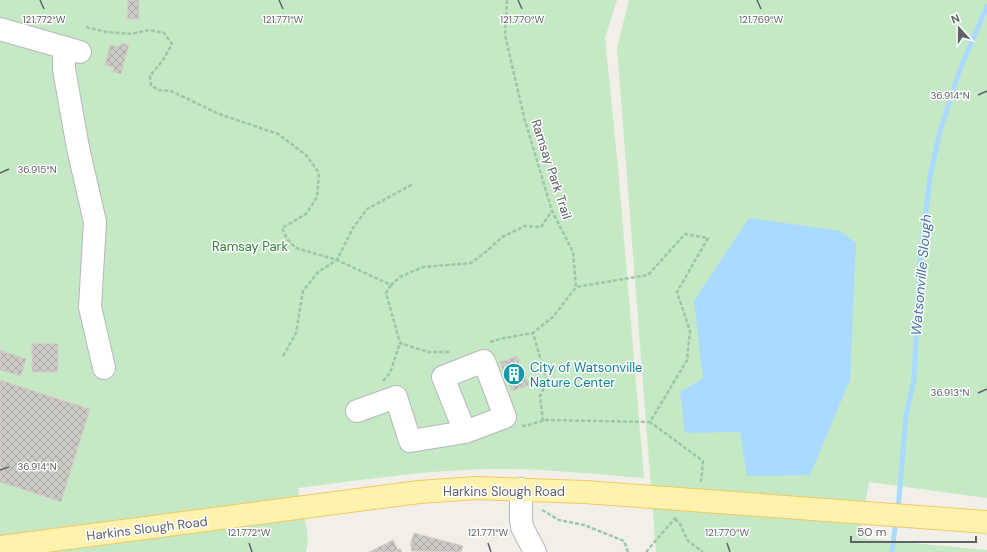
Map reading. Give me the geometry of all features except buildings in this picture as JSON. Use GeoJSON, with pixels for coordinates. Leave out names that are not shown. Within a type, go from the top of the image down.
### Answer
{"type":"FeatureCollection","features":[{"type":"Feature","properties":{"kind":"main road","name":"Harkins Slough Road"},"geometry":{"type":"LineString","coordinates":[[0,547],[419,492],[476,488],[585,492],[987,522]]}},
{"type":"Feature","properties":{"kind":"street"},"geometry":{"type":"LineString","coordinates":[[0,29],[72,50],[64,69],[78,148],[96,222],[90,307],[104,368]]}},
{"type":"Feature","properties":{"kind":"street"},"geometry":{"type":"LineString","coordinates":[[357,411],[396,397],[410,441],[465,432],[504,417],[484,361],[443,377],[465,432]]}},
{"type":"Feature","properties":{"kind":"street"},"geometry":{"type":"LineString","coordinates":[[522,489],[522,526],[535,552]]}},
{"type":"Feature","properties":{"kind":"path","name":"Ramsay Park Trail"},"geometry":{"type":"LineString","coordinates":[[507,0],[506,35],[524,117],[552,211],[573,252],[576,287]]}},
{"type":"Feature","properties":{"kind":"path"},"geometry":{"type":"LineString","coordinates":[[86,27],[106,32],[131,34],[149,30],[164,33],[172,44],[163,60],[150,76],[151,85],[158,90],[171,91],[219,114],[278,134],[306,155],[319,173],[317,198],[306,214],[282,228],[287,239],[296,248],[338,260],[391,285]]}},
{"type":"Feature","properties":{"kind":"path"},"geometry":{"type":"LineString","coordinates":[[283,356],[296,333],[303,291],[318,272],[338,260],[353,228],[367,209],[413,184]]}},
{"type":"Feature","properties":{"kind":"path"},"geometry":{"type":"LineString","coordinates":[[380,385],[390,372],[400,343],[386,293],[391,285],[400,277],[423,267],[471,263],[502,237],[525,226],[541,227],[552,211]]}},
{"type":"Feature","properties":{"kind":"path"},"geometry":{"type":"LineString","coordinates":[[484,344],[504,338],[533,333],[552,317],[576,287],[648,275],[685,234],[708,238],[677,292],[690,330],[687,360],[650,422]]}},
{"type":"Feature","properties":{"kind":"path"},"geometry":{"type":"LineString","coordinates":[[533,333],[547,381],[540,396],[543,421]]}},
{"type":"Feature","properties":{"kind":"path"},"geometry":{"type":"LineString","coordinates":[[400,343],[428,352],[458,352]]}},
{"type":"Feature","properties":{"kind":"path"},"geometry":{"type":"LineString","coordinates":[[504,417],[524,426],[543,421],[650,422],[703,461],[701,482],[697,488]]}},
{"type":"Feature","properties":{"kind":"path"},"geometry":{"type":"LineString","coordinates":[[522,489],[543,511],[560,520],[584,525],[624,541],[628,552]]}},
{"type":"Feature","properties":{"kind":"path"},"geometry":{"type":"LineString","coordinates":[[646,552],[680,512]]}},
{"type":"Feature","properties":{"kind":"path"},"geometry":{"type":"LineString","coordinates":[[676,518],[688,541],[703,552]]}},
{"type":"Feature","properties":{"kind":"green space","name":"Ramsay Park"},"geometry":{"type":"Polygon","coordinates":[[[0,0],[617,0],[605,38],[618,167],[644,478],[548,470],[490,469],[418,473],[298,488],[307,528],[308,537],[306,552],[0,552],[0,0]]]}},
{"type":"Feature","properties":{"kind":"green space"},"geometry":{"type":"Polygon","coordinates":[[[629,0],[987,0],[987,498],[869,482],[859,538],[987,550],[987,552],[656,552],[617,48],[629,0]]]}},
{"type":"Feature","properties":{"kind":"water"},"geometry":{"type":"Polygon","coordinates":[[[749,218],[840,231],[856,243],[850,380],[810,475],[747,476],[740,432],[685,433],[680,392],[703,378],[694,301],[749,218]]]}},
{"type":"Feature","properties":{"kind":"waterway","name":"Watsonville Slough"},"geometry":{"type":"LineString","coordinates":[[898,510],[906,415],[914,380],[920,261],[930,177],[939,135],[959,72],[987,6]]}},
{"type":"Feature","properties":{"kind":"waterway","name":"Watsonville Slough"},"geometry":{"type":"LineString","coordinates":[[892,552],[896,519]]}},
{"type":"Feature","properties":{"kind":"place","name":"City of Watsonville Nature Center"},"geometry":{"type":"Point","coordinates":[514,374]}}]}
